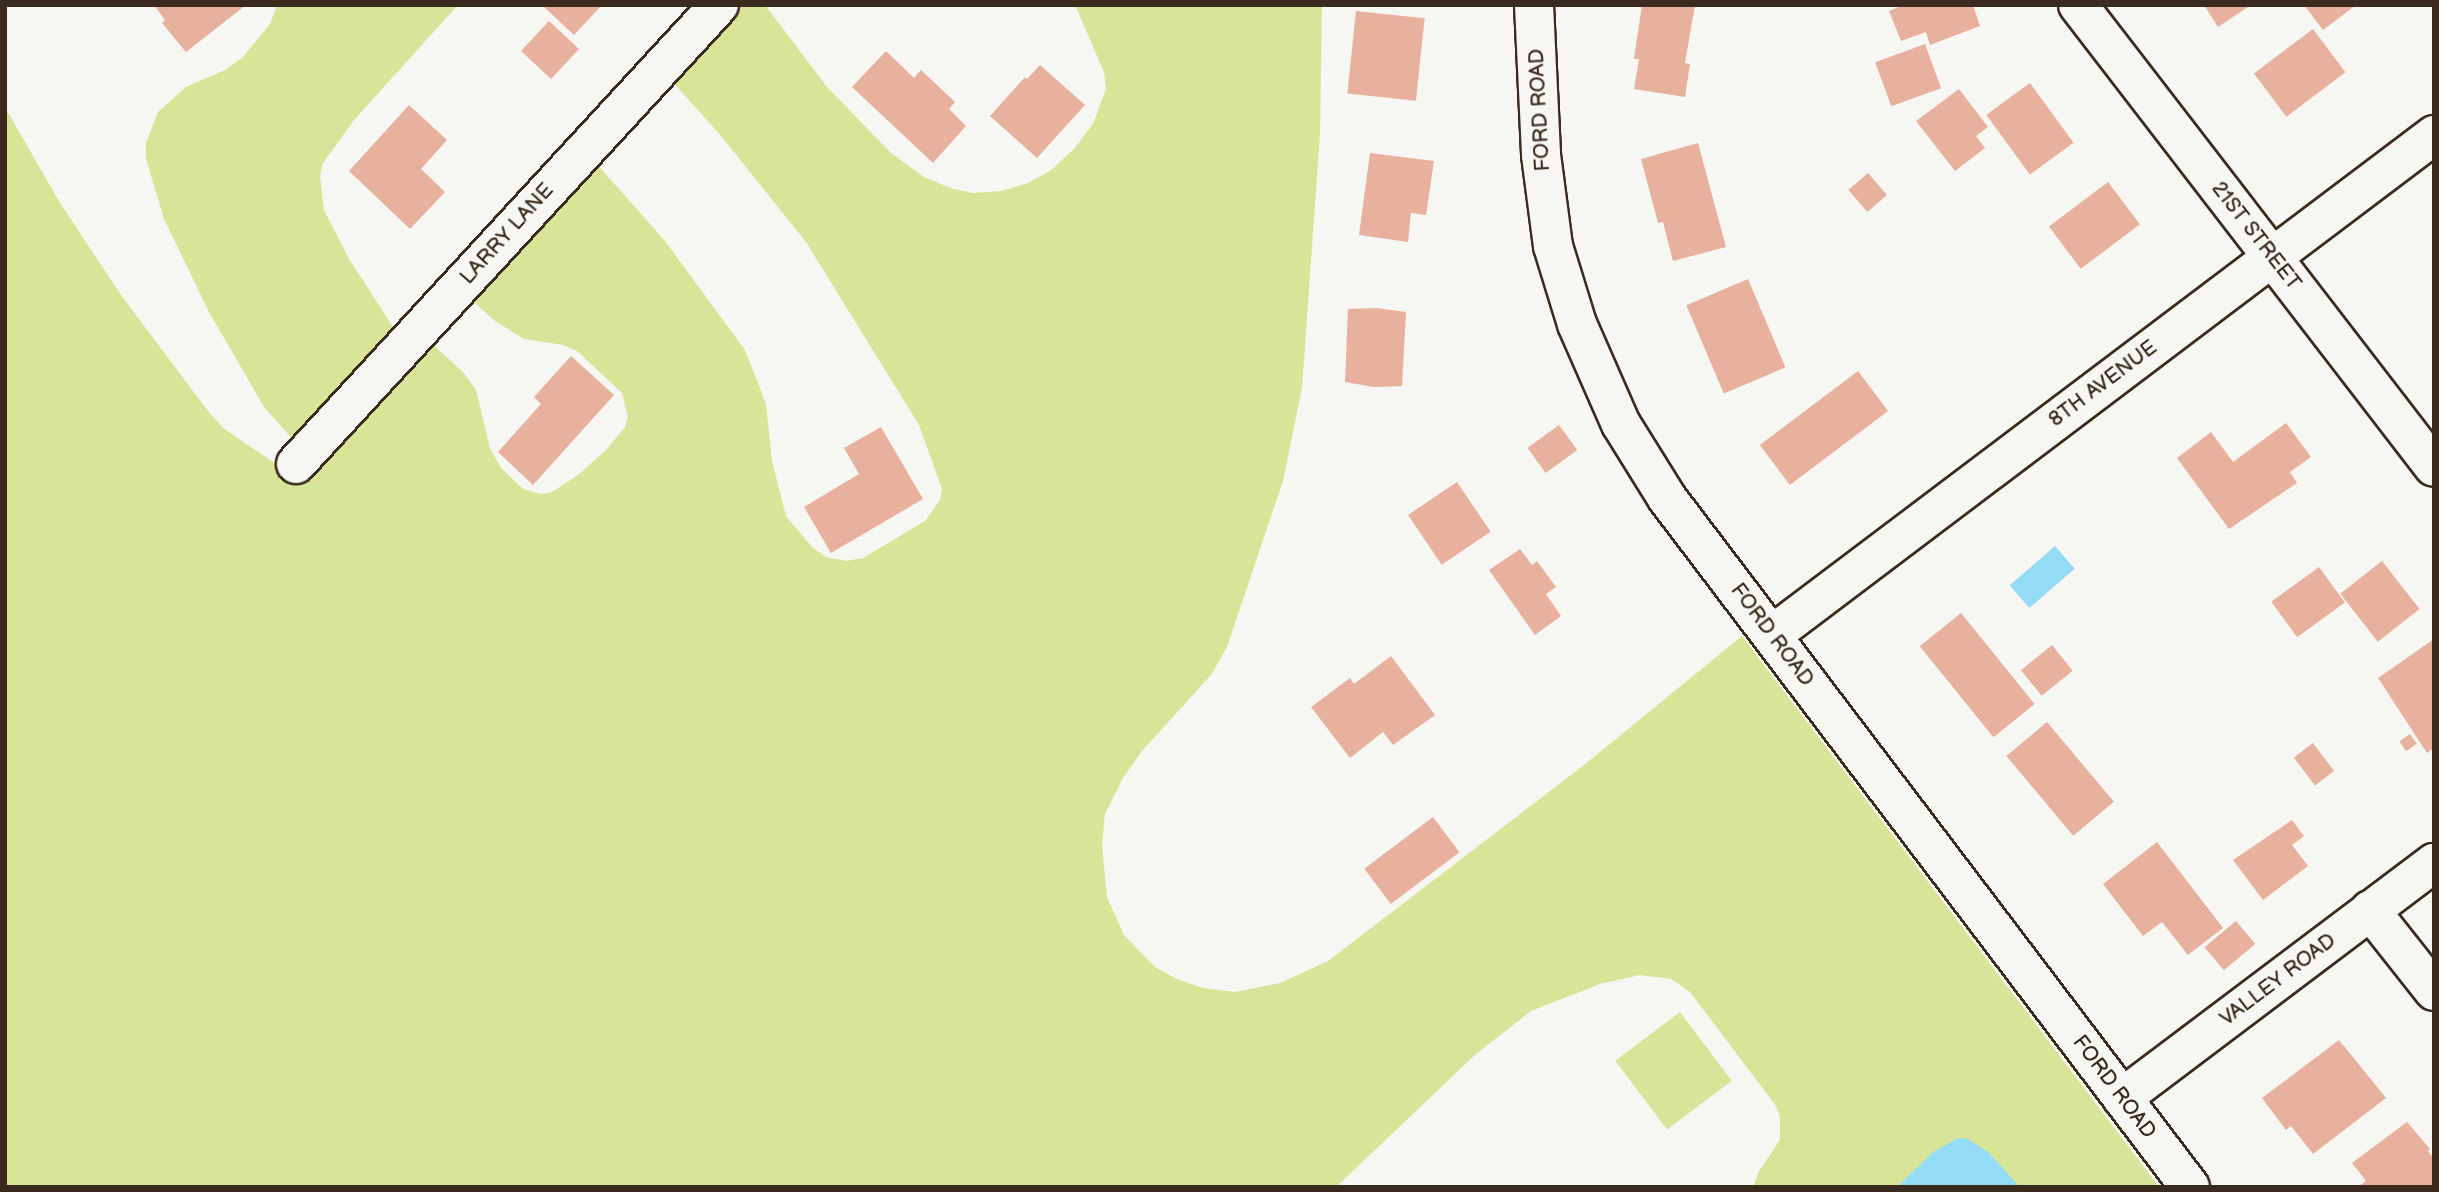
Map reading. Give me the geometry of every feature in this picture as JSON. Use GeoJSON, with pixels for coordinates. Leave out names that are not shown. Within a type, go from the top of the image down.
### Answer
{"type":"FeatureCollection","features":[{"type":"Feature","properties":{"kind":"street","name":"LARRY LANE"},"geometry":{"type":"LineString","coordinates":[[296,464],[719,5]]}},
{"type":"Feature","properties":{"kind":"street","name":"FORD ROAD"},"geometry":{"type":"LineString","coordinates":[[1534,5],[1545,198],[1553,246],[1577,324],[1620,424],[1646,466],[1772,635],[2190,1187]]}},
{"type":"Feature","properties":{"kind":"street","name":"21ST STREET"},"geometry":{"type":"LineString","coordinates":[[2078,5],[2434,467]]}},
{"type":"Feature","properties":{"kind":"street","name":"8TH AVENUE"},"geometry":{"type":"LineString","coordinates":[[1772,635],[2434,135]]}},
{"type":"Feature","properties":{"kind":"street","name":"VALLEY ROAD"},"geometry":{"type":"LineString","coordinates":[[2122,1098],[2434,863]]}},
{"type":"Feature","properties":{"kind":"street"},"geometry":{"type":"LineString","coordinates":[[2370,910],[2434,991]]}},
{"type":"Feature","properties":{"kind":"green space"},"geometry":{"type":"Polygon","coordinates":[[[277,5],[458,5],[354,120],[323,163],[320,176],[324,210],[349,259],[397,333],[296,443],[264,407],[209,312],[164,219],[146,159],[146,143],[158,112],[186,87],[225,70],[243,57],[270,24],[277,5]]]}},
{"type":"Feature","properties":{"kind":"green space"},"geometry":{"type":"Polygon","coordinates":[[[742,5],[765,5],[827,87],[891,153],[924,177],[953,189],[973,193],[1001,191],[1028,183],[1050,171],[1074,149],[1093,124],[1106,89],[1104,72],[1075,5],[1322,5],[1320,134],[1302,388],[1283,481],[1227,647],[1211,675],[1142,751],[1123,778],[1105,814],[1102,845],[1107,897],[1124,935],[1155,967],[1177,979],[1203,988],[1235,992],[1280,983],[1328,961],[1584,765],[1742,636],[2159,1187],[1753,1187],[1759,1171],[1780,1140],[1780,1117],[1776,1106],[1690,992],[1671,979],[1640,975],[1600,984],[1531,1011],[1476,1054],[1336,1187],[5,1187],[5,107],[60,203],[121,295],[208,411],[223,428],[276,464],[295,483],[428,340],[464,373],[476,390],[490,448],[501,468],[523,489],[541,494],[552,492],[578,475],[606,450],[625,427],[628,417],[622,393],[577,351],[563,345],[524,339],[495,321],[468,297],[595,162],[665,241],[745,350],[766,404],[772,461],[786,516],[812,547],[826,557],[846,561],[863,558],[925,521],[940,500],[942,489],[919,425],[806,242],[721,136],[671,80],[742,5]]]}},
{"type":"Feature","properties":{"kind":"green space"},"geometry":{"type":"Polygon","coordinates":[[[1680,1012],[1732,1081],[1667,1129],[1615,1061],[1680,1012]]]}},
{"type":"Feature","properties":{"kind":"water"},"geometry":{"type":"Polygon","coordinates":[[[2055,546],[2075,569],[2029,608],[2010,585],[2055,546]]]}},
{"type":"Feature","properties":{"kind":"water"},"geometry":{"type":"Polygon","coordinates":[[[1958,1138],[1968,1139],[1988,1152],[2020,1187],[1897,1187],[1933,1152],[1958,1138]]]}},
{"type":"Feature","properties":{"kind":"building"},"geometry":{"type":"Polygon","coordinates":[[[154,5],[246,5],[186,52],[162,23],[165,20],[154,5]]]}},
{"type":"Feature","properties":{"kind":"building"},"geometry":{"type":"Polygon","coordinates":[[[542,5],[602,5],[574,35],[542,5]]]}},
{"type":"Feature","properties":{"kind":"building"},"geometry":{"type":"Polygon","coordinates":[[[1642,5],[1695,5],[1685,63],[1690,64],[1685,97],[1634,89],[1639,59],[1634,59],[1642,5]]]}},
{"type":"Feature","properties":{"kind":"building"},"geometry":{"type":"Polygon","coordinates":[[[1904,5],[1973,5],[1980,26],[1930,45],[1926,32],[1901,41],[1889,11],[1904,5]]]}},
{"type":"Feature","properties":{"kind":"building"},"geometry":{"type":"Polygon","coordinates":[[[2204,5],[2251,5],[2218,27],[2204,5]]]}},
{"type":"Feature","properties":{"kind":"building"},"geometry":{"type":"Polygon","coordinates":[[[2304,5],[2356,5],[2323,30],[2304,5]]]}},
{"type":"Feature","properties":{"kind":"building"},"geometry":{"type":"Polygon","coordinates":[[[1356,11],[1425,18],[1416,101],[1347,94],[1356,11]]]}},
{"type":"Feature","properties":{"kind":"building"},"geometry":{"type":"Polygon","coordinates":[[[549,21],[579,49],[551,79],[521,51],[549,21]]]}},
{"type":"Feature","properties":{"kind":"building"},"geometry":{"type":"Polygon","coordinates":[[[2313,29],[2345,72],[2286,117],[2254,74],[2313,29]]]}},
{"type":"Feature","properties":{"kind":"building"},"geometry":{"type":"Polygon","coordinates":[[[1925,44],[1941,88],[1891,106],[1875,62],[1925,44]]]}},
{"type":"Feature","properties":{"kind":"building"},"geometry":{"type":"Polygon","coordinates":[[[886,51],[914,78],[921,70],[955,102],[949,109],[966,126],[933,163],[852,87],[886,51]]]}},
{"type":"Feature","properties":{"kind":"building"},"geometry":{"type":"Polygon","coordinates":[[[1040,65],[1085,105],[1037,158],[990,116],[1025,77],[1027,79],[1040,65]]]}},
{"type":"Feature","properties":{"kind":"building"},"geometry":{"type":"Polygon","coordinates":[[[2030,83],[2073,143],[2030,175],[1986,115],[2030,83]]]}},
{"type":"Feature","properties":{"kind":"building"},"geometry":{"type":"Polygon","coordinates":[[[1959,89],[1988,127],[1976,136],[1985,148],[1955,171],[1916,121],[1959,89]]]}},
{"type":"Feature","properties":{"kind":"building"},"geometry":{"type":"Polygon","coordinates":[[[409,105],[447,140],[421,169],[445,192],[410,229],[349,171],[409,105]]]}},
{"type":"Feature","properties":{"kind":"building"},"geometry":{"type":"Polygon","coordinates":[[[1698,143],[1726,247],[1673,261],[1663,222],[1658,223],[1641,159],[1698,143]]]}},
{"type":"Feature","properties":{"kind":"building"},"geometry":{"type":"Polygon","coordinates":[[[1370,153],[1434,161],[1426,215],[1411,213],[1408,242],[1359,235],[1370,153]]]}},
{"type":"Feature","properties":{"kind":"building"},"geometry":{"type":"Polygon","coordinates":[[[1868,173],[1887,195],[1867,212],[1848,190],[1868,173]]]}},
{"type":"Feature","properties":{"kind":"building"},"geometry":{"type":"Polygon","coordinates":[[[2108,182],[2140,224],[2081,269],[2049,227],[2108,182]]]}},
{"type":"Feature","properties":{"kind":"building"},"geometry":{"type":"Polygon","coordinates":[[[1748,279],[1786,367],[1724,394],[1686,305],[1748,279]]]}},
{"type":"Feature","properties":{"kind":"building"},"geometry":{"type":"Polygon","coordinates":[[[1377,308],[1406,312],[1402,386],[1374,387],[1345,382],[1348,309],[1377,308]]]}},
{"type":"Feature","properties":{"kind":"building"},"geometry":{"type":"Polygon","coordinates":[[[571,356],[614,395],[533,485],[498,452],[541,404],[534,397],[571,356]]]}},
{"type":"Feature","properties":{"kind":"building"},"geometry":{"type":"Polygon","coordinates":[[[1858,371],[1888,411],[1790,485],[1760,445],[1858,371]]]}},
{"type":"Feature","properties":{"kind":"building"},"geometry":{"type":"Polygon","coordinates":[[[2286,423],[2311,457],[2290,472],[2297,483],[2229,529],[2177,458],[2211,432],[2233,462],[2286,423]]]}},
{"type":"Feature","properties":{"kind":"building"},"geometry":{"type":"Polygon","coordinates":[[[1559,425],[1577,450],[1546,473],[1527,448],[1559,425]]]}},
{"type":"Feature","properties":{"kind":"building"},"geometry":{"type":"Polygon","coordinates":[[[881,427],[923,499],[831,553],[804,507],[859,474],[844,448],[881,427]]]}},
{"type":"Feature","properties":{"kind":"building"},"geometry":{"type":"Polygon","coordinates":[[[1457,482],[1491,532],[1442,565],[1408,515],[1457,482]]]}},
{"type":"Feature","properties":{"kind":"building"},"geometry":{"type":"Polygon","coordinates":[[[1520,549],[1532,565],[1537,561],[1556,587],[1546,594],[1561,616],[1535,635],[1489,570],[1520,549]]]}},
{"type":"Feature","properties":{"kind":"building"},"geometry":{"type":"Polygon","coordinates":[[[2382,561],[2420,609],[2378,642],[2340,594],[2382,561]]]}},
{"type":"Feature","properties":{"kind":"building"},"geometry":{"type":"Polygon","coordinates":[[[2319,567],[2345,603],[2297,637],[2271,602],[2319,567]]]}},
{"type":"Feature","properties":{"kind":"building"},"geometry":{"type":"Polygon","coordinates":[[[1961,613],[2035,704],[1993,737],[1920,646],[1961,613]]]}},
{"type":"Feature","properties":{"kind":"building"},"geometry":{"type":"Polygon","coordinates":[[[2434,639],[2434,748],[2427,753],[2378,678],[2434,639]]]}},
{"type":"Feature","properties":{"kind":"building"},"geometry":{"type":"Polygon","coordinates":[[[2052,645],[2073,671],[2042,696],[2021,670],[2052,645]]]}},
{"type":"Feature","properties":{"kind":"building"},"geometry":{"type":"Polygon","coordinates":[[[1391,656],[1435,715],[1393,745],[1383,732],[1350,758],[1311,707],[1350,678],[1354,684],[1391,656]]]}},
{"type":"Feature","properties":{"kind":"building"},"geometry":{"type":"Polygon","coordinates":[[[2047,722],[2114,802],[2073,836],[2006,756],[2047,722]]]}},
{"type":"Feature","properties":{"kind":"building"},"geometry":{"type":"Polygon","coordinates":[[[2410,734],[2417,744],[2406,751],[2399,741],[2410,734]]]}},
{"type":"Feature","properties":{"kind":"building"},"geometry":{"type":"Polygon","coordinates":[[[2313,743],[2334,771],[2315,785],[2294,757],[2313,743]]]}},
{"type":"Feature","properties":{"kind":"building"},"geometry":{"type":"Polygon","coordinates":[[[1433,817],[1459,852],[1391,904],[1364,869],[1433,817]]]}},
{"type":"Feature","properties":{"kind":"building"},"geometry":{"type":"Polygon","coordinates":[[[2292,820],[2304,836],[2292,845],[2308,866],[2263,900],[2233,860],[2292,820]]]}},
{"type":"Feature","properties":{"kind":"building"},"geometry":{"type":"Polygon","coordinates":[[[2157,842],[2223,928],[2188,955],[2162,922],[2143,936],[2103,884],[2157,842]]]}},
{"type":"Feature","properties":{"kind":"building"},"geometry":{"type":"Polygon","coordinates":[[[2236,921],[2255,944],[2224,970],[2205,947],[2236,921]]]}},
{"type":"Feature","properties":{"kind":"building"},"geometry":{"type":"Polygon","coordinates":[[[2339,1040],[2386,1098],[2313,1154],[2291,1126],[2286,1130],[2262,1098],[2339,1040]]]}},
{"type":"Feature","properties":{"kind":"building"},"geometry":{"type":"Polygon","coordinates":[[[2407,1122],[2430,1149],[2428,1151],[2434,1159],[2434,1187],[2358,1187],[2366,1181],[2352,1163],[2407,1122]]]}}]}
